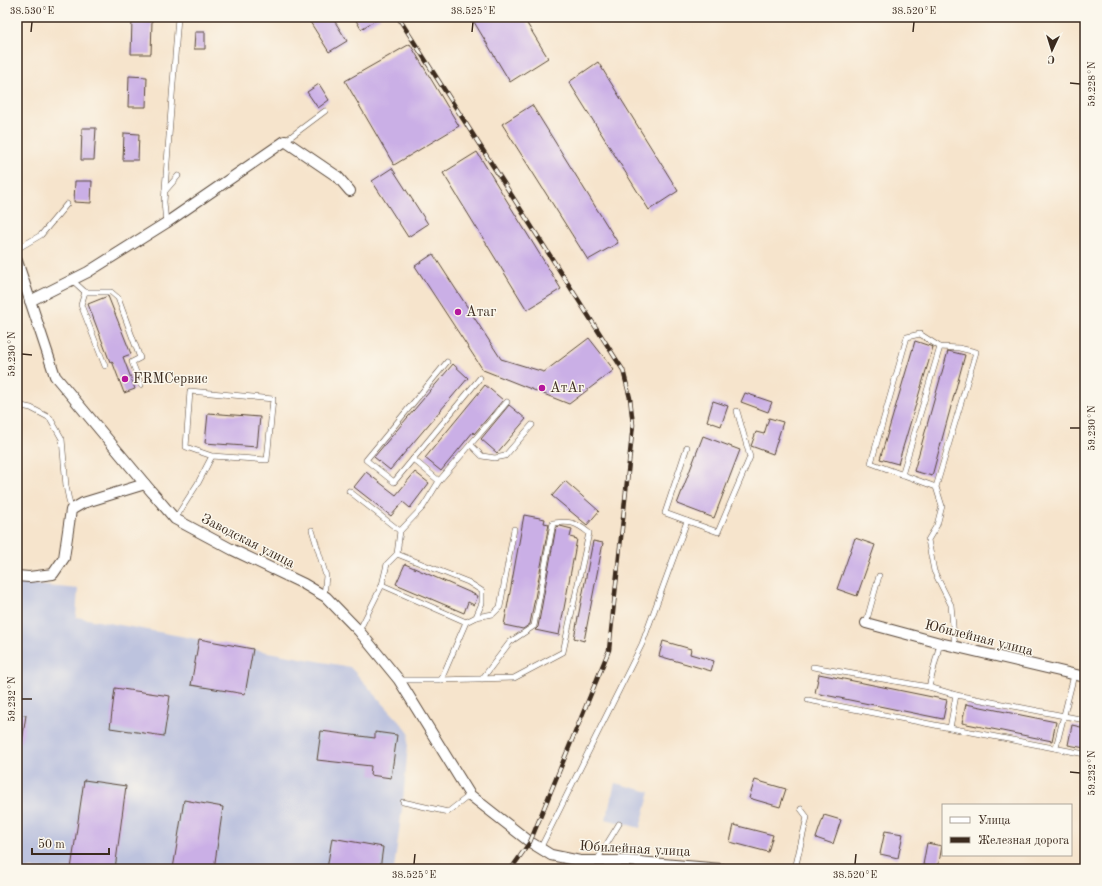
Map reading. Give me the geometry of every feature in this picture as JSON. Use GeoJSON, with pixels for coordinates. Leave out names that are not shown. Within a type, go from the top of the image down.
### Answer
{"type":"FeatureCollection","features":[{"type":"Feature","properties":{"kind":"street"},"geometry":{"type":"LineString","coordinates":[[30,301],[88,272],[166,223],[285,141],[338,177],[350,191]]}},
{"type":"Feature","properties":{"kind":"street","name":"Заводская улица"},"geometry":{"type":"LineString","coordinates":[[17,261],[55,376],[145,484],[175,519],[233,550],[304,584],[324,596],[359,631],[399,680],[470,795]]}},
{"type":"Feature","properties":{"kind":"street"},"geometry":{"type":"LineString","coordinates":[[17,576],[29,578],[53,574],[64,558],[71,510],[83,504],[145,484]]}},
{"type":"Feature","properties":{"kind":"street","name":"Юбилейная улица"},"geometry":{"type":"LineString","coordinates":[[866,623],[955,647],[1085,677]]}},
{"type":"Feature","properties":{"kind":"street","name":"Юбилейная улица"},"geometry":{"type":"LineString","coordinates":[[470,795],[530,842],[551,855],[580,861],[627,861],[722,869]]}},
{"type":"Feature","properties":{"kind":"street"},"geometry":{"type":"LineString","coordinates":[[580,861],[589,869]]}},
{"type":"Feature","properties":{"kind":"lane"},"geometry":{"type":"LineString","coordinates":[[166,223],[164,202],[178,17]]}},
{"type":"Feature","properties":{"kind":"lane"},"geometry":{"type":"LineString","coordinates":[[285,141],[325,111]]}},
{"type":"Feature","properties":{"kind":"lane"},"geometry":{"type":"LineString","coordinates":[[165,191],[178,176]]}},
{"type":"Feature","properties":{"kind":"lane"},"geometry":{"type":"LineString","coordinates":[[17,249],[41,235],[67,204]]}},
{"type":"Feature","properties":{"kind":"lane"},"geometry":{"type":"LineString","coordinates":[[72,280],[86,292],[111,292],[118,298],[140,358],[132,362],[141,385]]}},
{"type":"Feature","properties":{"kind":"lane"},"geometry":{"type":"LineString","coordinates":[[86,292],[81,305],[105,366]]}},
{"type":"Feature","properties":{"kind":"lane"},"geometry":{"type":"LineString","coordinates":[[936,487],[871,463],[908,337],[920,334],[940,347],[959,348],[976,352],[936,487],[942,506],[936,525],[928,540],[934,570],[951,605],[955,647]]}},
{"type":"Feature","properties":{"kind":"lane"},"geometry":{"type":"LineString","coordinates":[[902,475],[940,347]]}},
{"type":"Feature","properties":{"kind":"lane"},"geometry":{"type":"LineString","coordinates":[[447,362],[366,460],[394,482],[480,378]]}},
{"type":"Feature","properties":{"kind":"lane"},"geometry":{"type":"LineString","coordinates":[[190,391],[273,399],[267,460],[212,456],[186,447],[190,391]]}},
{"type":"Feature","properties":{"kind":"lane"},"geometry":{"type":"LineString","coordinates":[[359,631],[382,585],[387,564],[397,554],[400,531],[423,507],[440,480],[507,402]]}},
{"type":"Feature","properties":{"kind":"lane"},"geometry":{"type":"LineString","coordinates":[[17,405],[31,408],[50,418],[62,439],[66,486],[71,510]]}},
{"type":"Feature","properties":{"kind":"lane"},"geometry":{"type":"LineString","coordinates":[[687,447],[665,514],[718,532],[750,457],[738,411]]}},
{"type":"Feature","properties":{"kind":"lane"},"geometry":{"type":"LineString","coordinates":[[471,445],[482,456],[495,458],[505,456],[532,425]]}},
{"type":"Feature","properties":{"kind":"lane"},"geometry":{"type":"LineString","coordinates":[[175,519],[198,483],[212,456]]}},
{"type":"Feature","properties":{"kind":"lane"},"geometry":{"type":"LineString","coordinates":[[413,459],[440,480]]}},
{"type":"Feature","properties":{"kind":"lane"},"geometry":{"type":"LineString","coordinates":[[349,491],[400,531]]}},
{"type":"Feature","properties":{"kind":"lane"},"geometry":{"type":"LineString","coordinates":[[399,680],[441,680],[482,679],[514,678],[563,652],[589,533],[581,526],[567,521],[553,523],[534,626],[510,642],[482,679]]}},
{"type":"Feature","properties":{"kind":"lane"},"geometry":{"type":"LineString","coordinates":[[540,848],[642,644],[687,521]]}},
{"type":"Feature","properties":{"kind":"lane"},"geometry":{"type":"LineString","coordinates":[[441,680],[466,622],[476,617],[493,614],[500,607],[514,529]]}},
{"type":"Feature","properties":{"kind":"lane"},"geometry":{"type":"LineString","coordinates":[[312,530],[326,576],[324,596]]}},
{"type":"Feature","properties":{"kind":"lane"},"geometry":{"type":"LineString","coordinates":[[397,554],[468,582],[482,592],[482,603],[476,617]]}},
{"type":"Feature","properties":{"kind":"lane"},"geometry":{"type":"LineString","coordinates":[[866,623],[879,576]]}},
{"type":"Feature","properties":{"kind":"lane"},"geometry":{"type":"LineString","coordinates":[[382,585],[466,622]]}},
{"type":"Feature","properties":{"kind":"lane"},"geometry":{"type":"LineString","coordinates":[[929,687],[940,643]]}},
{"type":"Feature","properties":{"kind":"lane"},"geometry":{"type":"LineString","coordinates":[[813,667],[929,687],[956,695],[1085,720]]}},
{"type":"Feature","properties":{"kind":"lane"},"geometry":{"type":"LineString","coordinates":[[1056,747],[1074,675]]}},
{"type":"Feature","properties":{"kind":"lane"},"geometry":{"type":"LineString","coordinates":[[950,728],[956,695]]}},
{"type":"Feature","properties":{"kind":"lane"},"geometry":{"type":"LineString","coordinates":[[808,700],[1056,747],[1085,754]]}},
{"type":"Feature","properties":{"kind":"lane"},"geometry":{"type":"LineString","coordinates":[[403,802],[448,812],[470,795]]}},
{"type":"Feature","properties":{"kind":"lane"},"geometry":{"type":"LineString","coordinates":[[795,869],[807,817],[801,809]]}},
{"type":"Feature","properties":{"kind":"lane"},"geometry":{"type":"LineString","coordinates":[[596,861],[619,824]]}},
{"type":"Feature","properties":{"kind":"shaded area"},"geometry":{"type":"Polygon","coordinates":[[[17,583],[78,589],[76,617],[350,667],[409,732],[403,802],[394,869],[17,869],[17,583]]]}},
{"type":"Feature","properties":{"kind":"shaded area"},"geometry":{"type":"Polygon","coordinates":[[[615,783],[650,792],[640,828],[606,819],[615,783]]]}},
{"type":"Feature","properties":{"kind":"building"},"geometry":{"type":"Polygon","coordinates":[[[307,17],[332,17],[347,41],[329,52],[307,17]]]}},
{"type":"Feature","properties":{"kind":"building"},"geometry":{"type":"Polygon","coordinates":[[[354,17],[381,17],[361,29],[354,17]]]}},
{"type":"Feature","properties":{"kind":"building"},"geometry":{"type":"Polygon","coordinates":[[[471,17],[523,17],[548,58],[510,82],[471,17]]]}},
{"type":"Feature","properties":{"kind":"building"},"geometry":{"type":"Polygon","coordinates":[[[132,20],[152,21],[151,54],[131,54],[132,20]]]}},
{"type":"Feature","properties":{"kind":"building"},"geometry":{"type":"Polygon","coordinates":[[[195,32],[205,32],[205,49],[194,49],[195,32]]]}},
{"type":"Feature","properties":{"kind":"building"},"geometry":{"type":"Polygon","coordinates":[[[410,44],[459,126],[394,165],[345,81],[410,44]]]}},
{"type":"Feature","properties":{"kind":"building"},"geometry":{"type":"Polygon","coordinates":[[[598,62],[678,191],[649,210],[569,82],[598,62]]]}},
{"type":"Feature","properties":{"kind":"building"},"geometry":{"type":"Polygon","coordinates":[[[129,76],[147,77],[146,107],[128,107],[129,76]]]}},
{"type":"Feature","properties":{"kind":"building"},"geometry":{"type":"Polygon","coordinates":[[[319,84],[329,100],[318,108],[307,92],[319,84]]]}},
{"type":"Feature","properties":{"kind":"building"},"geometry":{"type":"Polygon","coordinates":[[[532,105],[618,243],[588,260],[502,124],[532,105]]]}},
{"type":"Feature","properties":{"kind":"building"},"geometry":{"type":"Polygon","coordinates":[[[82,128],[96,128],[94,160],[81,160],[82,128]]]}},
{"type":"Feature","properties":{"kind":"building"},"geometry":{"type":"Polygon","coordinates":[[[124,133],[139,134],[138,160],[123,160],[124,133]]]}},
{"type":"Feature","properties":{"kind":"building"},"geometry":{"type":"Polygon","coordinates":[[[477,152],[561,289],[527,310],[443,173],[477,152]]]}},
{"type":"Feature","properties":{"kind":"building"},"geometry":{"type":"Polygon","coordinates":[[[392,168],[428,224],[408,237],[372,181],[392,168]]]}},
{"type":"Feature","properties":{"kind":"building"},"geometry":{"type":"Polygon","coordinates":[[[75,181],[92,181],[91,203],[74,202],[75,181]]]}},
{"type":"Feature","properties":{"kind":"building"},"geometry":{"type":"Polygon","coordinates":[[[433,254],[501,359],[544,372],[589,338],[614,370],[569,404],[483,370],[415,266],[433,254]]]}},
{"type":"Feature","properties":{"kind":"building"},"geometry":{"type":"Polygon","coordinates":[[[108,296],[131,354],[123,357],[135,389],[124,393],[112,361],[110,362],[88,304],[108,296]]]}},
{"type":"Feature","properties":{"kind":"building"},"geometry":{"type":"Polygon","coordinates":[[[915,341],[933,347],[898,464],[880,459],[915,341]]]}},
{"type":"Feature","properties":{"kind":"building"},"geometry":{"type":"Polygon","coordinates":[[[948,351],[965,355],[932,476],[914,471],[948,351]]]}},
{"type":"Feature","properties":{"kind":"building"},"geometry":{"type":"Polygon","coordinates":[[[453,364],[468,378],[390,470],[374,457],[453,364]]]}},
{"type":"Feature","properties":{"kind":"building"},"geometry":{"type":"Polygon","coordinates":[[[485,385],[503,400],[474,434],[473,432],[441,471],[425,458],[485,385]]]}},
{"type":"Feature","properties":{"kind":"building"},"geometry":{"type":"Polygon","coordinates":[[[745,393],[772,402],[768,412],[741,402],[745,393]]]}},
{"type":"Feature","properties":{"kind":"building"},"geometry":{"type":"Polygon","coordinates":[[[713,401],[728,406],[721,426],[707,421],[713,401]]]}},
{"type":"Feature","properties":{"kind":"building"},"geometry":{"type":"Polygon","coordinates":[[[509,405],[526,419],[497,453],[481,439],[509,405]]]}},
{"type":"Feature","properties":{"kind":"building"},"geometry":{"type":"Polygon","coordinates":[[[208,413],[260,417],[257,447],[205,443],[208,413]]]}},
{"type":"Feature","properties":{"kind":"building"},"geometry":{"type":"Polygon","coordinates":[[[769,418],[783,422],[773,454],[751,446],[756,432],[764,434],[769,418]]]}},
{"type":"Feature","properties":{"kind":"building"},"geometry":{"type":"Polygon","coordinates":[[[703,436],[740,450],[714,518],[677,504],[703,436]]]}},
{"type":"Feature","properties":{"kind":"building"},"geometry":{"type":"Polygon","coordinates":[[[366,472],[396,495],[415,472],[429,483],[410,508],[403,502],[391,516],[354,487],[366,472]]]}},
{"type":"Feature","properties":{"kind":"building"},"geometry":{"type":"Polygon","coordinates":[[[565,481],[599,511],[587,525],[552,496],[565,481]]]}},
{"type":"Feature","properties":{"kind":"building"},"geometry":{"type":"Polygon","coordinates":[[[524,515],[545,519],[544,523],[549,524],[530,624],[523,629],[504,625],[524,515]]]}},
{"type":"Feature","properties":{"kind":"building"},"geometry":{"type":"Polygon","coordinates":[[[560,526],[572,529],[570,537],[577,539],[559,635],[535,630],[538,627],[556,527],[560,526]]]}},
{"type":"Feature","properties":{"kind":"building"},"geometry":{"type":"Polygon","coordinates":[[[855,538],[875,545],[857,596],[837,589],[855,538]]]}},
{"type":"Feature","properties":{"kind":"building"},"geometry":{"type":"Polygon","coordinates":[[[593,541],[603,543],[584,641],[574,638],[593,541]]]}},
{"type":"Feature","properties":{"kind":"building"},"geometry":{"type":"Polygon","coordinates":[[[405,564],[478,596],[474,605],[468,602],[464,613],[396,584],[405,564]]]}},
{"type":"Feature","properties":{"kind":"building"},"geometry":{"type":"Polygon","coordinates":[[[199,639],[253,649],[245,694],[191,685],[199,639]]]}},
{"type":"Feature","properties":{"kind":"building"},"geometry":{"type":"Polygon","coordinates":[[[663,641],[691,649],[690,654],[714,661],[711,671],[659,656],[663,641]]]}},
{"type":"Feature","properties":{"kind":"building"},"geometry":{"type":"Polygon","coordinates":[[[819,674],[947,700],[943,719],[815,693],[819,674]]]}},
{"type":"Feature","properties":{"kind":"building"},"geometry":{"type":"Polygon","coordinates":[[[115,688],[170,696],[164,736],[110,728],[115,688]]]}},
{"type":"Feature","properties":{"kind":"building"},"geometry":{"type":"Polygon","coordinates":[[[966,704],[1056,722],[1052,741],[962,723],[966,704]]]}},
{"type":"Feature","properties":{"kind":"building"},"geometry":{"type":"Polygon","coordinates":[[[17,714],[26,715],[22,742],[17,742],[17,714]]]}},
{"type":"Feature","properties":{"kind":"building"},"geometry":{"type":"Polygon","coordinates":[[[1072,725],[1085,728],[1085,748],[1068,745],[1072,725]]]}},
{"type":"Feature","properties":{"kind":"building"},"geometry":{"type":"Polygon","coordinates":[[[321,731],[375,738],[375,732],[397,735],[391,778],[370,775],[371,766],[317,760],[321,731]]]}},
{"type":"Feature","properties":{"kind":"building"},"geometry":{"type":"Polygon","coordinates":[[[84,780],[126,786],[115,869],[71,869],[84,780]]]}},
{"type":"Feature","properties":{"kind":"building"},"geometry":{"type":"Polygon","coordinates":[[[755,780],[786,789],[780,807],[749,798],[755,780]]]}},
{"type":"Feature","properties":{"kind":"building"},"geometry":{"type":"Polygon","coordinates":[[[184,800],[223,807],[214,869],[173,869],[184,800]]]}},
{"type":"Feature","properties":{"kind":"building"},"geometry":{"type":"Polygon","coordinates":[[[824,815],[841,820],[833,844],[816,838],[824,815]]]}},
{"type":"Feature","properties":{"kind":"building"},"geometry":{"type":"Polygon","coordinates":[[[734,825],[773,835],[768,852],[730,842],[734,825]]]}},
{"type":"Feature","properties":{"kind":"building"},"geometry":{"type":"Polygon","coordinates":[[[885,831],[903,834],[898,858],[880,854],[885,831]]]}},
{"type":"Feature","properties":{"kind":"building"},"geometry":{"type":"Polygon","coordinates":[[[332,838],[383,847],[380,869],[327,869],[332,838]]]}},
{"type":"Feature","properties":{"kind":"building"},"geometry":{"type":"Polygon","coordinates":[[[927,843],[942,846],[938,868],[923,865],[927,843]]]}},
{"type":"Feature","properties":{"kind":"railway"},"geometry":{"type":"LineString","coordinates":[[398,17],[623,370],[630,398],[633,425],[609,650],[530,842],[511,869]]}},
{"type":"Feature","properties":{"kind":"place","name":"Атаг"},"geometry":{"type":"Point","coordinates":[458,312]}},
{"type":"Feature","properties":{"kind":"place","name":"FRMСервис"},"geometry":{"type":"Point","coordinates":[125,379]}},
{"type":"Feature","properties":{"kind":"place","name":"АтАг"},"geometry":{"type":"Point","coordinates":[542,388]}}]}
